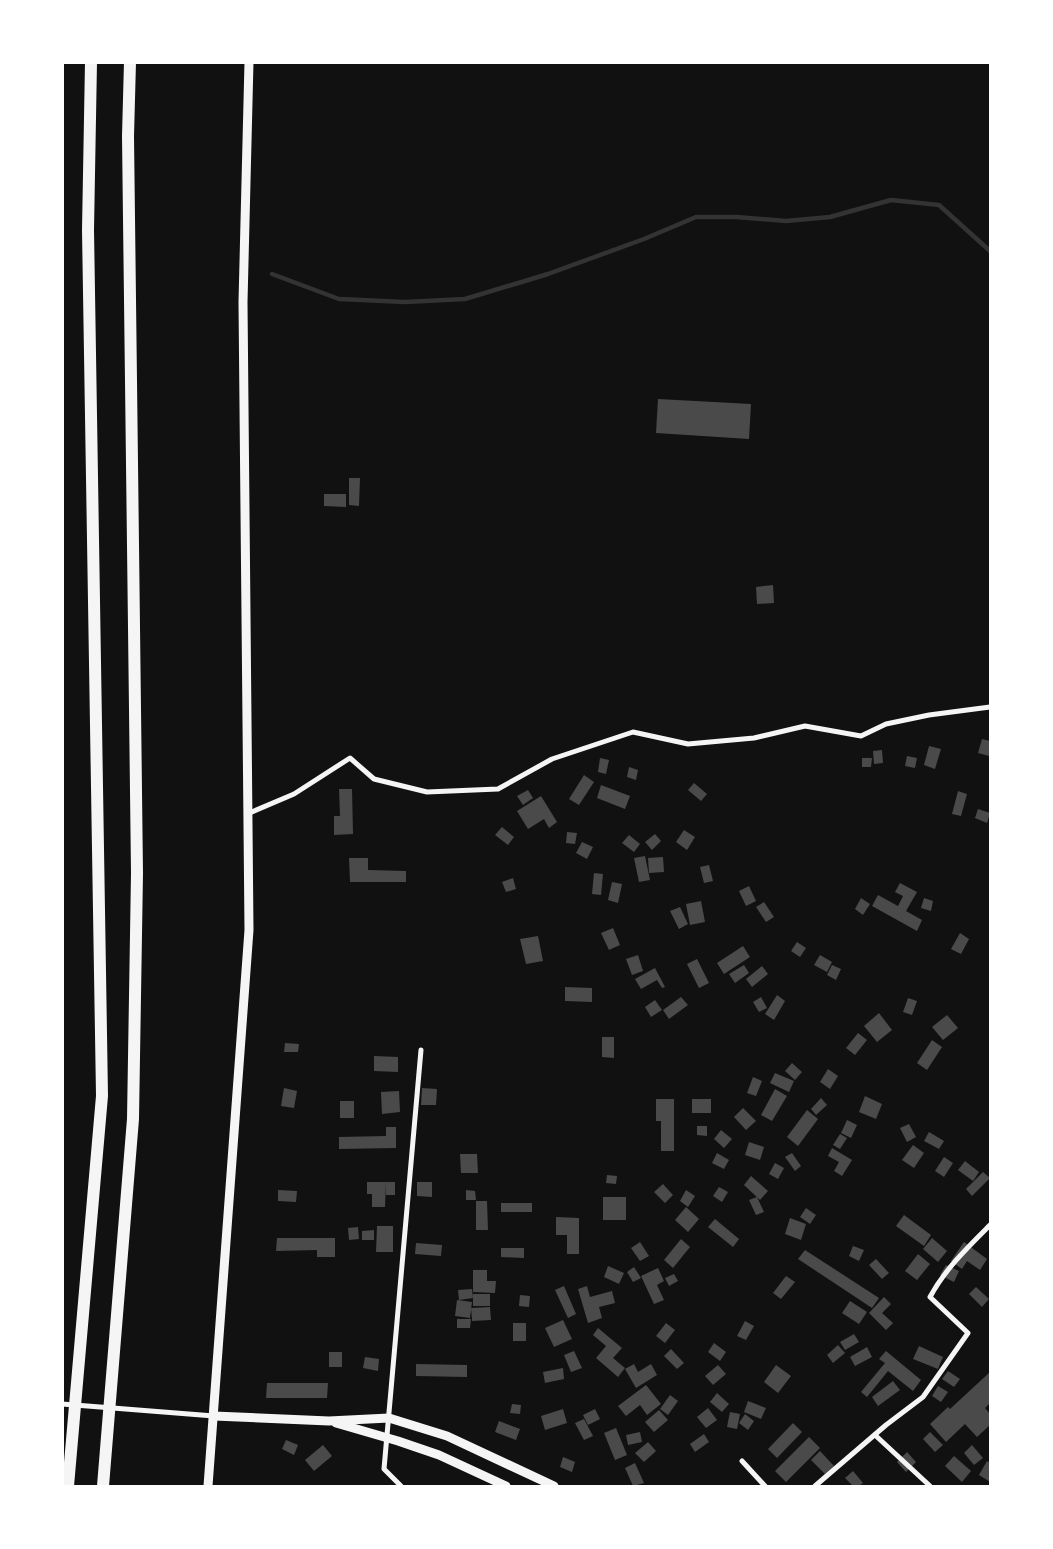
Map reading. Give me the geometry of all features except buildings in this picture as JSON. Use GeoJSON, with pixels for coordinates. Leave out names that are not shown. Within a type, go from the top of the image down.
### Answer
{"type":"FeatureCollection","features":[{"type":"Feature","properties":{"kind":"highway"},"geometry":{"type":"LineString","coordinates":[[68,1486],[102,1096],[88,230],[91,62]]}},
{"type":"Feature","properties":{"kind":"highway"},"geometry":{"type":"LineString","coordinates":[[103,1486],[133,1119],[138,873],[128,136],[130,62]]}},
{"type":"Feature","properties":{"kind":"street"},"geometry":{"type":"LineString","coordinates":[[208,1486],[248,930],[243,302],[249,62]]}},
{"type":"Feature","properties":{"kind":"street"},"geometry":{"type":"LineString","coordinates":[[248,814],[294,794],[350,758],[374,779],[427,792],[498,789],[552,758],[633,732],[688,744],[754,738],[805,726],[861,736],[886,724],[929,715],[990,707]]}},
{"type":"Feature","properties":{"kind":"street"},"geometry":{"type":"LineString","coordinates":[[401,1486],[384,1470],[421,1050]]}},
{"type":"Feature","properties":{"kind":"street"},"geometry":{"type":"LineString","coordinates":[[816,1486],[923,1397],[968,1333],[930,1297],[938,1282],[966,1248],[990,1225]]}},
{"type":"Feature","properties":{"kind":"street"},"geometry":{"type":"LineString","coordinates":[[62,1404],[214,1416],[328,1421],[389,1418],[447,1436],[554,1486]]}},
{"type":"Feature","properties":{"kind":"street"},"geometry":{"type":"LineString","coordinates":[[328,1421],[386,1437],[439,1455],[506,1486]]}},
{"type":"Feature","properties":{"kind":"street"},"geometry":{"type":"LineString","coordinates":[[875,1435],[930,1486]]}},
{"type":"Feature","properties":{"kind":"street"},"geometry":{"type":"LineString","coordinates":[[742,1461],[765,1486]]}},
{"type":"Feature","properties":{"kind":"waterway"},"geometry":{"type":"LineString","coordinates":[[272,274],[339,299],[405,302],[465,299],[548,274],[644,239],[696,217],[736,217],[786,221],[830,217],[891,200],[939,205],[990,251]]}}]}
